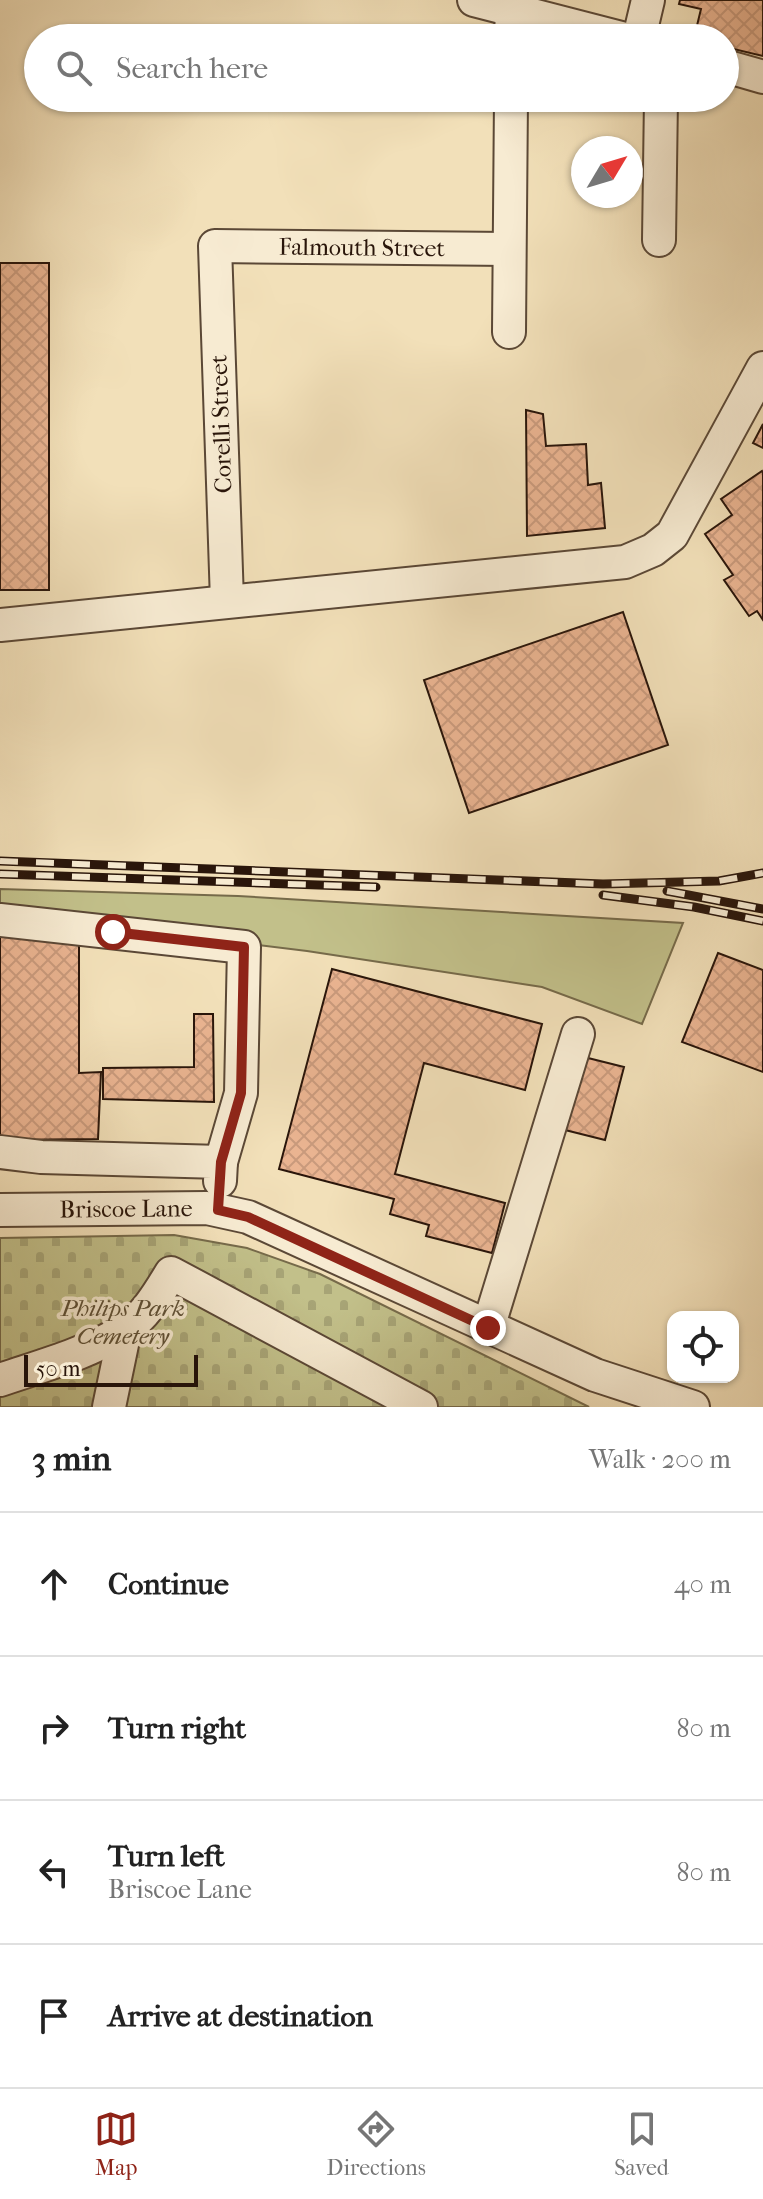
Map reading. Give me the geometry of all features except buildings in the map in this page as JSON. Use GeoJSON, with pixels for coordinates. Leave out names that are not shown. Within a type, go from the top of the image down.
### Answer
{"type":"FeatureCollection","features":[{"type":"Feature","properties":{"kind":"street"},"geometry":{"type":"LineString","coordinates":[[642,24],[648,0]]}},
{"type":"Feature","properties":{"kind":"street"},"geometry":{"type":"LineString","coordinates":[[496,10],[584,14]]}},
{"type":"Feature","properties":{"kind":"street"},"geometry":{"type":"LineString","coordinates":[[739,70],[763,77]]}},
{"type":"Feature","properties":{"kind":"street"},"geometry":{"type":"LineString","coordinates":[[509,332],[511,112]]}},
{"type":"Feature","properties":{"kind":"street"},"geometry":{"type":"LineString","coordinates":[[659,240],[661,112]]}},
{"type":"Feature","properties":{"kind":"street","name":"Falmouth Street"},"geometry":{"type":"LineString","coordinates":[[215,246],[509,249]]}},
{"type":"Feature","properties":{"kind":"street","name":"Corelli Street"},"geometry":{"type":"LineString","coordinates":[[215,246],[227,601]]}},
{"type":"Feature","properties":{"kind":"street"},"geometry":{"type":"LineString","coordinates":[[0,625],[625,562],[653,550],[672,535],[763,368]]}},
{"type":"Feature","properties":{"kind":"street"},"geometry":{"type":"LineString","coordinates":[[0,920],[244,947],[241,1093],[221,1162],[218,1210]]}},
{"type":"Feature","properties":{"kind":"street"},"geometry":{"type":"LineString","coordinates":[[488,1328],[578,1034]]}},
{"type":"Feature","properties":{"kind":"street"},"geometry":{"type":"LineString","coordinates":[[0,1152],[41,1157],[221,1162]]}},
{"type":"Feature","properties":{"kind":"street"},"geometry":{"type":"LineString","coordinates":[[38,1211],[41,1157]]}},
{"type":"Feature","properties":{"kind":"street","name":"Briscoe Lane"},"geometry":{"type":"LineString","coordinates":[[0,1210],[143,1207],[218,1210],[248,1217],[595,1375],[693,1407]]}},
{"type":"Feature","properties":{"kind":"street"},"geometry":{"type":"LineString","coordinates":[[0,1380],[82,1350],[125,1330],[158,1295],[171,1273],[380,1398],[421,1407]]}},
{"type":"Feature","properties":{"kind":"street"},"geometry":{"type":"LineString","coordinates":[[109,1407],[125,1330]]}},
{"type":"Feature","properties":{"kind":"green space"},"geometry":{"type":"Polygon","coordinates":[[[0,889],[238,896],[683,923],[642,1024],[542,987],[307,951],[0,913],[0,889]]]}},
{"type":"Feature","properties":{"kind":"green space","name":"Philips Park Cemetery"},"geometry":{"type":"Polygon","coordinates":[[[174,1235],[247,1248],[320,1274],[589,1407],[0,1407],[0,1238],[174,1235]]]}},
{"type":"Feature","properties":{"kind":"railway"},"geometry":{"type":"LineString","coordinates":[[0,861],[603,884],[719,881],[763,873]]}},
{"type":"Feature","properties":{"kind":"railway"},"geometry":{"type":"LineString","coordinates":[[0,874],[376,887]]}},
{"type":"Feature","properties":{"kind":"railway"},"geometry":{"type":"LineString","coordinates":[[667,891],[763,909]]}},
{"type":"Feature","properties":{"kind":"railway"},"geometry":{"type":"LineString","coordinates":[[603,895],[694,907],[763,921]]}},
{"type":"Feature","properties":{"kind":"route"},"geometry":{"type":"LineString","coordinates":[[113,932],[244,947],[241,1093],[221,1162],[218,1210],[248,1217],[488,1328]]}}]}
